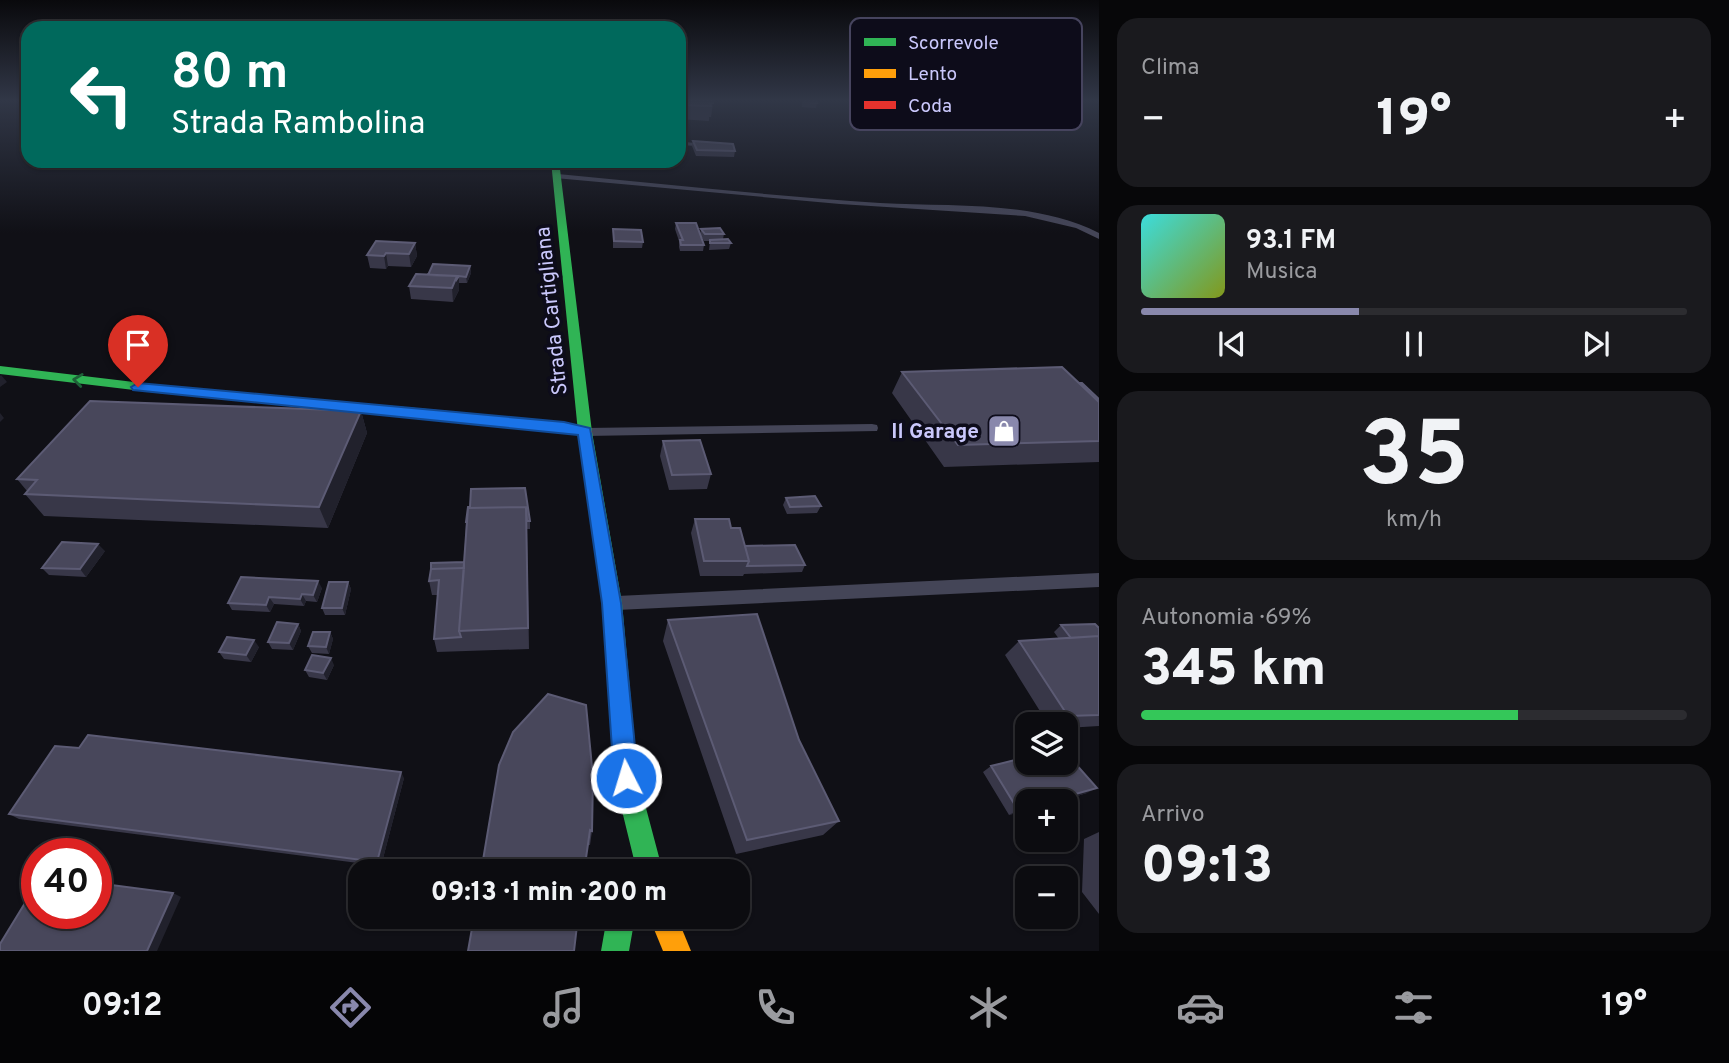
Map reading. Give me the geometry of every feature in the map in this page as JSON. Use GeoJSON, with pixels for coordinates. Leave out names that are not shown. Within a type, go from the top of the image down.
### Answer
{"type":"FeatureCollection","features":[{"type":"Feature","properties":{"kind":"street","name":"Strada Cartigliana"},"geometry":{"type":"LineString","coordinates":[[556,169],[584,432],[612,603],[626,778],[647,859]]}},
{"type":"Feature","properties":{"kind":"street"},"geometry":{"type":"LineString","coordinates":[[0,370],[147,388],[564,427],[584,432]]}},
{"type":"Feature","properties":{"kind":"street"},"geometry":{"type":"LineString","coordinates":[[624,831],[626,778]]}},
{"type":"Feature","properties":{"kind":"street"},"geometry":{"type":"LineString","coordinates":[[615,951],[619,929]]}},
{"type":"Feature","properties":{"kind":"street"},"geometry":{"type":"LineString","coordinates":[[668,929],[677,951]]}},
{"type":"Feature","properties":{"kind":"lane"},"geometry":{"type":"LineString","coordinates":[[556,169],[880,205],[1025,214],[1066,223],[1099,236]]}},
{"type":"Feature","properties":{"kind":"lane"},"geometry":{"type":"LineString","coordinates":[[584,432],[872,428]]}},
{"type":"Feature","properties":{"kind":"lane"},"geometry":{"type":"LineString","coordinates":[[612,603],[1099,580]]}},
{"type":"Feature","properties":{"kind":"building"},"geometry":{"type":"Polygon","coordinates":[[[695,144],[733,144],[735,151],[697,150],[695,144]]]}},
{"type":"Feature","properties":{"kind":"building"},"geometry":{"type":"Polygon","coordinates":[[[676,223],[696,223],[704,245],[681,245],[680,240],[683,240],[676,223]]]}},
{"type":"Feature","properties":{"kind":"building"},"geometry":{"type":"Polygon","coordinates":[[[720,228],[724,234],[705,234],[701,229],[720,228]]]}},
{"type":"Feature","properties":{"kind":"building"},"geometry":{"type":"Polygon","coordinates":[[[613,229],[641,230],[643,242],[614,241],[613,229]]]}},
{"type":"Feature","properties":{"kind":"building"},"geometry":{"type":"Polygon","coordinates":[[[728,239],[731,243],[710,243],[710,240],[728,239]]]}},
{"type":"Feature","properties":{"kind":"building"},"geometry":{"type":"Polygon","coordinates":[[[376,241],[415,243],[409,254],[367,255],[376,241]]]}},
{"type":"Feature","properties":{"kind":"building"},"geometry":{"type":"Polygon","coordinates":[[[433,264],[470,266],[466,277],[459,276],[457,279],[457,276],[428,275],[433,264]]]}},
{"type":"Feature","properties":{"kind":"building"},"geometry":{"type":"Polygon","coordinates":[[[416,274],[457,276],[452,288],[409,286],[416,274]]]}},
{"type":"Feature","properties":{"kind":"building"},"geometry":{"type":"Polygon","coordinates":[[[1062,367],[1099,402],[1099,441],[958,445],[902,372],[1062,367]]]}},
{"type":"Feature","properties":{"kind":"building"},"geometry":{"type":"Polygon","coordinates":[[[1079,383],[1099,399],[1099,402],[1079,383]]]}},
{"type":"Feature","properties":{"kind":"building"},"geometry":{"type":"Polygon","coordinates":[[[90,401],[361,411],[319,507],[25,494],[37,480],[17,479],[90,401]]]}},
{"type":"Feature","properties":{"kind":"building"},"geometry":{"type":"Polygon","coordinates":[[[700,440],[711,474],[672,475],[663,441],[700,440]]]}},
{"type":"Feature","properties":{"kind":"building"},"geometry":{"type":"Polygon","coordinates":[[[525,488],[530,521],[527,521],[526,507],[468,508],[466,522],[468,507],[470,507],[471,489],[525,488]]]}},
{"type":"Feature","properties":{"kind":"building"},"geometry":{"type":"Polygon","coordinates":[[[815,496],[821,506],[790,507],[786,498],[815,496]]]}},
{"type":"Feature","properties":{"kind":"building"},"geometry":{"type":"Polygon","coordinates":[[[526,507],[528,628],[459,631],[468,508],[526,507]]]}},
{"type":"Feature","properties":{"kind":"building"},"geometry":{"type":"Polygon","coordinates":[[[695,519],[729,519],[731,528],[740,528],[749,561],[704,561],[695,519]]]}},
{"type":"Feature","properties":{"kind":"building"},"geometry":{"type":"Polygon","coordinates":[[[62,542],[98,544],[80,569],[42,568],[62,542]]]}},
{"type":"Feature","properties":{"kind":"building"},"geometry":{"type":"Polygon","coordinates":[[[795,545],[805,565],[747,566],[749,561],[745,546],[795,545]]]}},
{"type":"Feature","properties":{"kind":"building"},"geometry":{"type":"Polygon","coordinates":[[[464,562],[464,568],[431,569],[431,563],[464,562]]]}},
{"type":"Feature","properties":{"kind":"building"},"geometry":{"type":"Polygon","coordinates":[[[464,568],[459,631],[461,637],[434,639],[439,580],[429,581],[431,569],[464,568]]]}},
{"type":"Feature","properties":{"kind":"building"},"geometry":{"type":"Polygon","coordinates":[[[241,577],[318,581],[313,595],[302,594],[300,599],[269,597],[266,605],[228,603],[241,577]]]}},
{"type":"Feature","properties":{"kind":"building"},"geometry":{"type":"Polygon","coordinates":[[[329,582],[348,582],[342,608],[322,608],[329,582]]]}},
{"type":"Feature","properties":{"kind":"building"},"geometry":{"type":"Polygon","coordinates":[[[757,614],[799,740],[839,821],[747,840],[668,620],[757,614]]]}},
{"type":"Feature","properties":{"kind":"building"},"geometry":{"type":"Polygon","coordinates":[[[277,622],[298,624],[289,643],[268,642],[277,622]]]}},
{"type":"Feature","properties":{"kind":"building"},"geometry":{"type":"Polygon","coordinates":[[[1095,624],[1099,628],[1099,636],[1071,638],[1061,625],[1095,624]]]}},
{"type":"Feature","properties":{"kind":"building"},"geometry":{"type":"Polygon","coordinates":[[[313,632],[330,632],[326,647],[308,646],[313,632]]]}},
{"type":"Feature","properties":{"kind":"building"},"geometry":{"type":"Polygon","coordinates":[[[1099,636],[1099,715],[1078,716],[1078,712],[1065,712],[1019,641],[1099,636]]]}},
{"type":"Feature","properties":{"kind":"building"},"geometry":{"type":"Polygon","coordinates":[[[227,637],[254,640],[246,655],[219,652],[227,637]]]}},
{"type":"Feature","properties":{"kind":"building"},"geometry":{"type":"Polygon","coordinates":[[[312,655],[331,658],[323,673],[305,670],[312,655]]]}},
{"type":"Feature","properties":{"kind":"building"},"geometry":{"type":"Polygon","coordinates":[[[548,694],[586,705],[593,777],[592,831],[590,830],[586,859],[483,859],[499,765],[513,732],[548,694]]]}},
{"type":"Feature","properties":{"kind":"building"},"geometry":{"type":"Polygon","coordinates":[[[88,735],[401,772],[378,859],[354,859],[9,814],[55,746],[79,748],[88,735]]]}},
{"type":"Feature","properties":{"kind":"building"},"geometry":{"type":"Polygon","coordinates":[[[1015,760],[1015,775],[1078,775],[1078,767],[1097,788],[1078,793],[1078,789],[1015,789],[1015,805],[991,766],[1015,760]]]}},
{"type":"Feature","properties":{"kind":"building"},"geometry":{"type":"Polygon","coordinates":[[[112,885],[173,893],[147,951],[0,951],[0,944],[21,910],[21,929],[112,929],[112,885]]]}},
{"type":"Feature","properties":{"kind":"building"},"geometry":{"type":"Polygon","coordinates":[[[472,929],[577,929],[574,951],[468,951],[472,929]]]}},
{"type":"Feature","properties":{"kind":"traffic: fast"},"geometry":{"type":"LineString","coordinates":[[556,168],[585,432],[612,603],[626,778],[647,859]]}},
{"type":"Feature","properties":{"kind":"traffic: fast"},"geometry":{"type":"LineString","coordinates":[[0,370],[159,389],[427,414]]}},
{"type":"Feature","properties":{"kind":"traffic: fast"},"geometry":{"type":"LineString","coordinates":[[615,951],[619,929]]}},
{"type":"Feature","properties":{"kind":"traffic: slow"},"geometry":{"type":"LineString","coordinates":[[668,929],[677,951]]}},
{"type":"Feature","properties":{"kind":"traffic: jam"},"geometry":{"type":"LineString","coordinates":[[427,414],[564,427],[585,432]]}},
{"type":"Feature","properties":{"kind":"place","name":"Il Garage"},"geometry":{"type":"Point","coordinates":[1004,431]}},
{"type":"Feature","properties":{"kind":"route"},"geometry":{"type":"LineString","coordinates":[[138,387],[564,427],[584,432],[612,603],[626,778]]}}]}
